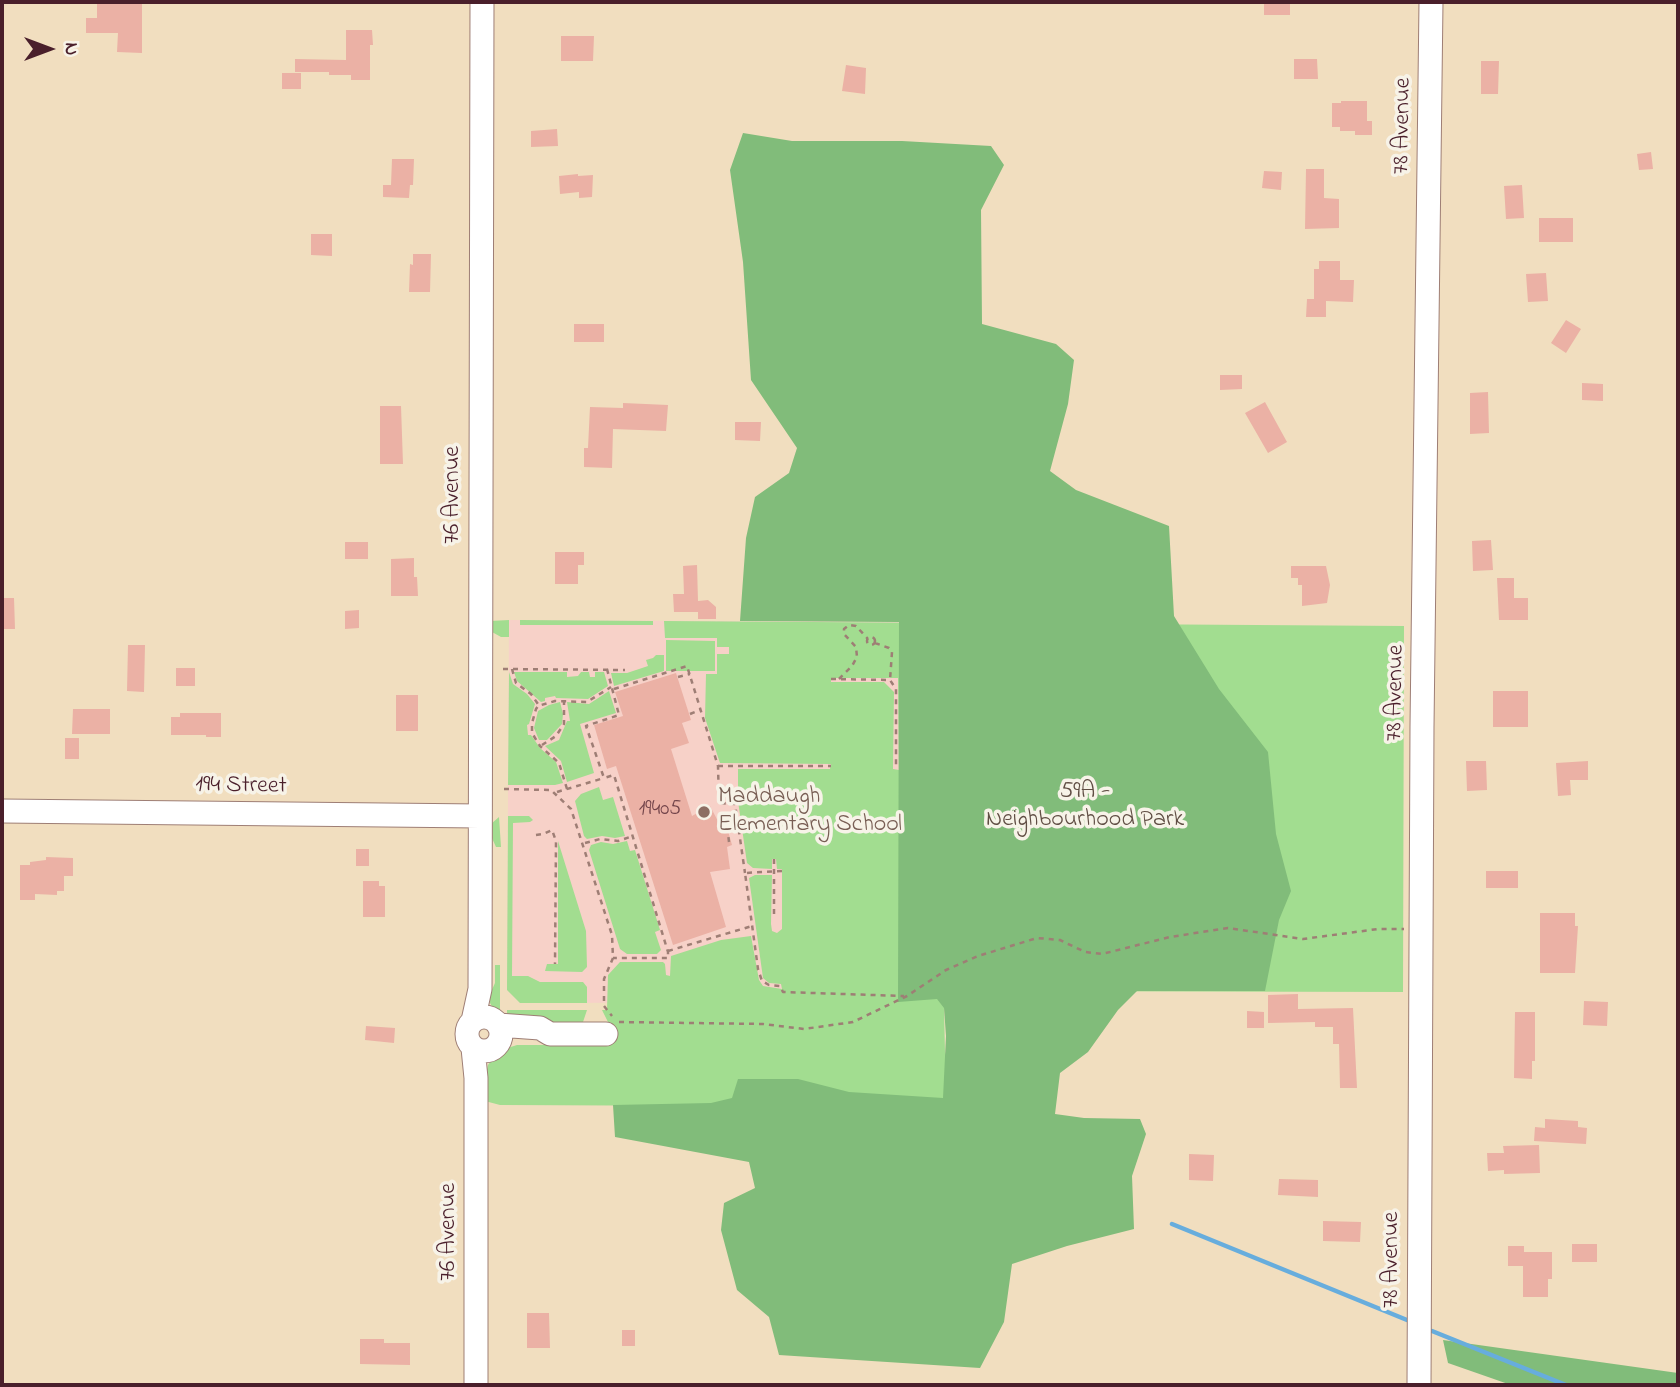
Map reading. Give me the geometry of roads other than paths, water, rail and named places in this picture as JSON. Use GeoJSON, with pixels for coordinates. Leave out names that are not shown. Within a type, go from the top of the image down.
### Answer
{"type":"FeatureCollection","features":[{"type":"Feature","properties":{"kind":"street","name":"76 Avenue"},"geometry":{"type":"LineString","coordinates":[[476,1385],[476,1078],[486,1034],[480,989],[482,2]]}},
{"type":"Feature","properties":{"kind":"street","name":"78 Avenue"},"geometry":{"type":"LineString","coordinates":[[1419,1385],[1431,2]]}},
{"type":"Feature","properties":{"kind":"street","name":"194 Street"},"geometry":{"type":"LineString","coordinates":[[2,811],[480,816]]}},
{"type":"Feature","properties":{"kind":"street"},"geometry":{"type":"LineString","coordinates":[[486,1034],[540,1028],[550,1034],[606,1034]]}},
{"type":"Feature","properties":{"kind":"waterway"},"geometry":{"type":"LineString","coordinates":[[1172,1224],[1407,1320]]}},
{"type":"Feature","properties":{"kind":"waterway"},"geometry":{"type":"LineString","coordinates":[[1432,1331],[1566,1385]]}},
{"type":"Feature","properties":{"kind":"place","name":"Maddaugh Elementary School"},"geometry":{"type":"Point","coordinates":[704,812]}},
{"type":"Feature","properties":{"kind":"park label","name":"59A - Neighbourhood Park"},"geometry":{"type":"Point","coordinates":[1085,807]}}]}
